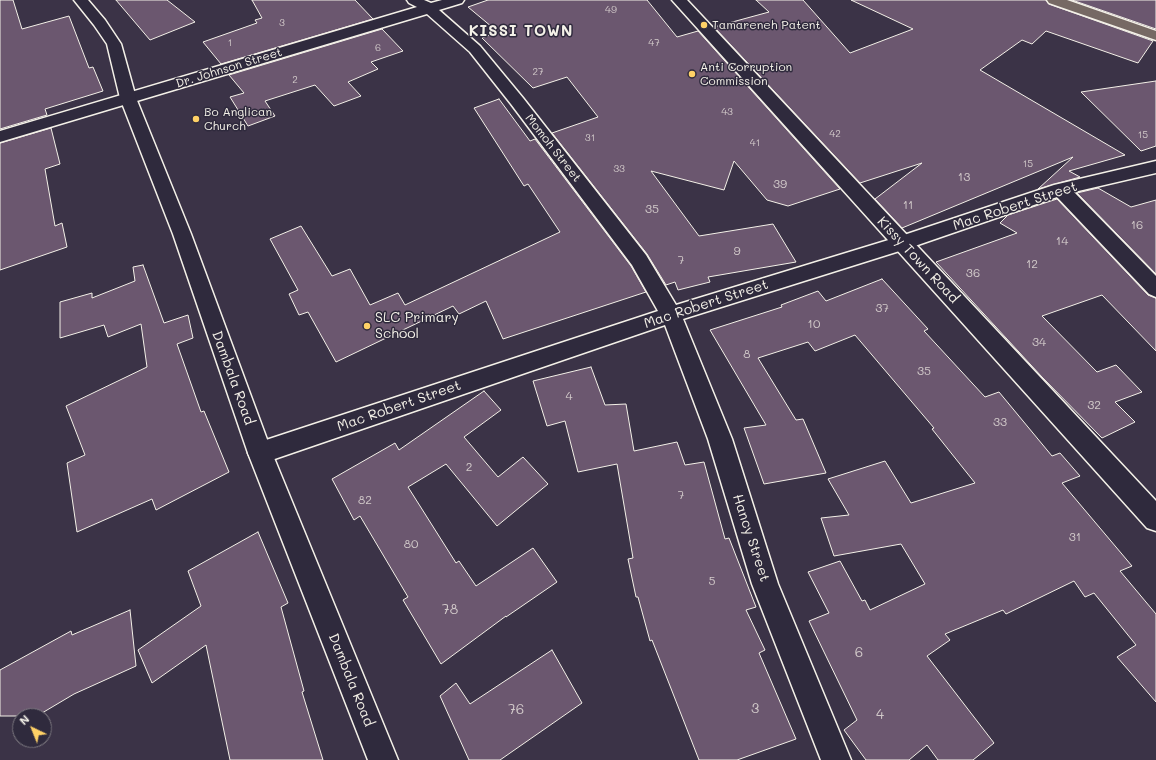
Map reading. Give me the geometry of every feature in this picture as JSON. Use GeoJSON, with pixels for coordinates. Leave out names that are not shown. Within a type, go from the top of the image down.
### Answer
{"type":"FeatureCollection","features":[{"type":"Feature","properties":{"kind":"main road"},"geometry":{"type":"LineString","coordinates":[[1054,0],[1156,36]]}},
{"type":"Feature","properties":{"kind":"street","name":"Dambala Road"},"geometry":{"type":"LineString","coordinates":[[81,0],[100,23],[114,44],[128,98],[182,234],[260,453],[383,760]]}},
{"type":"Feature","properties":{"kind":"street","name":"Momoh Street"},"geometry":{"type":"LineString","coordinates":[[414,0],[429,8],[475,49],[639,260],[671,315]]}},
{"type":"Feature","properties":{"kind":"street","name":"Dr. Johnson Street"},"geometry":{"type":"LineString","coordinates":[[0,137],[457,0]]}},
{"type":"Feature","properties":{"kind":"street","name":"Kissy Town Road"},"geometry":{"type":"LineString","coordinates":[[679,0],[1156,519]]}},
{"type":"Feature","properties":{"kind":"street","name":"Mac Robert Street"},"geometry":{"type":"LineString","coordinates":[[260,453],[671,315],[902,243],[1060,189],[1156,167]]}},
{"type":"Feature","properties":{"kind":"street"},"geometry":{"type":"LineString","coordinates":[[1060,189],[1156,289]]}},
{"type":"Feature","properties":{"kind":"street","name":"Hancy Street"},"geometry":{"type":"LineString","coordinates":[[671,315],[720,439],[765,584],[836,760]]}},
{"type":"Feature","properties":{"kind":"building"},"geometry":{"type":"Polygon","coordinates":[[[0,0],[13,0],[22,29],[69,16],[89,68],[93,67],[103,91],[45,109],[47,115],[0,129],[0,0]]]}},
{"type":"Feature","properties":{"kind":"building"},"geometry":{"type":"Polygon","coordinates":[[[116,0],[167,0],[195,22],[150,40],[116,0]]]}},
{"type":"Feature","properties":{"kind":"building"},"geometry":{"type":"Polygon","coordinates":[[[252,0],[355,0],[373,19],[221,64],[203,42],[257,23],[255,20],[262,18],[252,0]]]}},
{"type":"Feature","properties":{"kind":"building"},"geometry":{"type":"Polygon","coordinates":[[[488,0],[647,0],[677,37],[698,31],[840,189],[788,206],[767,200],[734,161],[724,190],[651,171],[699,236],[773,224],[796,262],[708,277],[710,282],[678,290],[675,282],[666,285],[647,254],[552,133],[598,117],[567,77],[533,88],[482,38],[498,32],[468,7],[488,0]]]}},
{"type":"Feature","properties":{"kind":"building"},"geometry":{"type":"Polygon","coordinates":[[[756,0],[803,0],[850,53],[913,29],[851,0],[1046,0],[1049,4],[1153,41],[1138,63],[1046,31],[1032,44],[1022,40],[980,70],[1125,155],[1069,171],[1080,177],[1038,189],[1073,157],[902,228],[875,199],[922,163],[860,183],[714,27],[769,12],[756,0]]]}},
{"type":"Feature","properties":{"kind":"building"},"geometry":{"type":"Polygon","coordinates":[[[1072,0],[1156,0],[1156,29],[1072,0]]]}},
{"type":"Feature","properties":{"kind":"building"},"geometry":{"type":"Polygon","coordinates":[[[382,29],[403,51],[371,62],[378,69],[348,82],[361,96],[334,106],[315,85],[265,101],[275,116],[248,126],[230,97],[244,93],[229,75],[382,29]]]}},
{"type":"Feature","properties":{"kind":"building"},"geometry":{"type":"Polygon","coordinates":[[[1156,81],[1156,146],[1141,151],[1081,92],[1156,81]]]}},
{"type":"Feature","properties":{"kind":"building"},"geometry":{"type":"Polygon","coordinates":[[[499,99],[530,141],[535,139],[631,266],[646,292],[503,339],[486,301],[459,314],[453,306],[336,362],[308,312],[299,315],[289,294],[298,290],[270,239],[301,226],[332,276],[350,269],[370,305],[398,293],[405,305],[560,232],[528,184],[524,186],[474,108],[499,99]]]}},
{"type":"Feature","properties":{"kind":"building"},"geometry":{"type":"Polygon","coordinates":[[[51,128],[60,164],[45,169],[55,226],[62,223],[67,247],[0,270],[0,143],[51,128]]]}},
{"type":"Feature","properties":{"kind":"building"},"geometry":{"type":"Polygon","coordinates":[[[1098,188],[1131,207],[1156,200],[1156,274],[1077,193],[1098,188]]]}},
{"type":"Feature","properties":{"kind":"building"},"geometry":{"type":"Polygon","coordinates":[[[1057,199],[1148,295],[1156,298],[1156,351],[1102,295],[1042,316],[1097,372],[1116,365],[1142,392],[1115,402],[1135,422],[1102,438],[1042,377],[936,262],[1017,233],[1000,223],[1008,215],[1057,199]]]}},
{"type":"Feature","properties":{"kind":"building"},"geometry":{"type":"Polygon","coordinates":[[[143,265],[164,323],[188,315],[193,338],[177,344],[201,412],[204,411],[229,472],[156,510],[152,499],[77,532],[67,463],[85,455],[66,406],[147,367],[141,324],[108,337],[104,325],[60,338],[60,302],[92,293],[92,298],[135,281],[133,267],[143,265]]]}},
{"type":"Feature","properties":{"kind":"building"},"geometry":{"type":"Polygon","coordinates":[[[882,279],[928,329],[924,331],[985,397],[999,392],[1052,456],[1060,453],[1080,476],[1062,483],[1132,566],[1120,571],[1156,614],[1156,702],[1117,657],[1136,645],[1094,593],[1085,597],[1074,581],[1006,614],[1003,610],[945,634],[950,640],[927,656],[994,743],[973,760],[938,760],[927,745],[909,760],[866,760],[844,730],[857,720],[809,621],[829,613],[808,572],[840,561],[862,601],[865,600],[870,610],[925,584],[901,544],[834,556],[821,518],[849,515],[828,479],[885,461],[911,503],[975,483],[932,429],[934,428],[855,335],[815,351],[808,342],[758,358],[796,420],[803,419],[826,473],[764,484],[744,428],[766,425],[710,330],[782,307],[781,305],[818,291],[826,301],[882,279]]]}},
{"type":"Feature","properties":{"kind":"building"},"geometry":{"type":"Polygon","coordinates":[[[591,367],[605,405],[626,404],[634,451],[677,442],[685,465],[704,462],[725,539],[729,538],[756,607],[746,610],[765,650],[759,653],[796,739],[737,760],[699,760],[652,640],[650,641],[638,597],[636,597],[628,559],[633,558],[617,464],[578,472],[565,421],[547,426],[533,381],[591,367]]]}},
{"type":"Feature","properties":{"kind":"building"},"geometry":{"type":"Polygon","coordinates":[[[484,391],[501,410],[464,437],[498,477],[523,457],[548,484],[497,526],[446,464],[408,487],[456,563],[459,561],[476,586],[533,548],[557,582],[506,616],[441,664],[403,600],[408,597],[360,516],[354,520],[332,479],[395,443],[399,450],[484,391]]]}},
{"type":"Feature","properties":{"kind":"building"},"geometry":{"type":"Polygon","coordinates":[[[258,532],[288,603],[281,607],[304,691],[302,692],[323,760],[230,760],[206,645],[152,683],[138,650],[201,606],[188,571],[258,532]]]}},
{"type":"Feature","properties":{"kind":"building"},"geometry":{"type":"Polygon","coordinates":[[[130,610],[136,666],[74,694],[50,708],[12,708],[12,716],[0,716],[0,670],[71,631],[72,635],[130,610]]]}},
{"type":"Feature","properties":{"kind":"building"},"geometry":{"type":"Polygon","coordinates":[[[552,650],[582,703],[500,760],[469,760],[440,696],[456,683],[470,704],[552,650]]]}},
{"type":"Feature","properties":{"kind":"place","name":"Tamareneh Patent"},"geometry":{"type":"Point","coordinates":[704,25]}},
{"type":"Feature","properties":{"kind":"place","name":"Anti Corruption Commission"},"geometry":{"type":"Point","coordinates":[692,74]}},
{"type":"Feature","properties":{"kind":"place","name":"Bo Anglican Church"},"geometry":{"type":"Point","coordinates":[196,119]}},
{"type":"Feature","properties":{"kind":"place","name":"SLC Primary School"},"geometry":{"type":"Point","coordinates":[367,326]}},
{"type":"Feature","properties":{"kind":"district","name":"KISSI TOWN"},"geometry":{"type":"Point","coordinates":[521,31]}}]}
